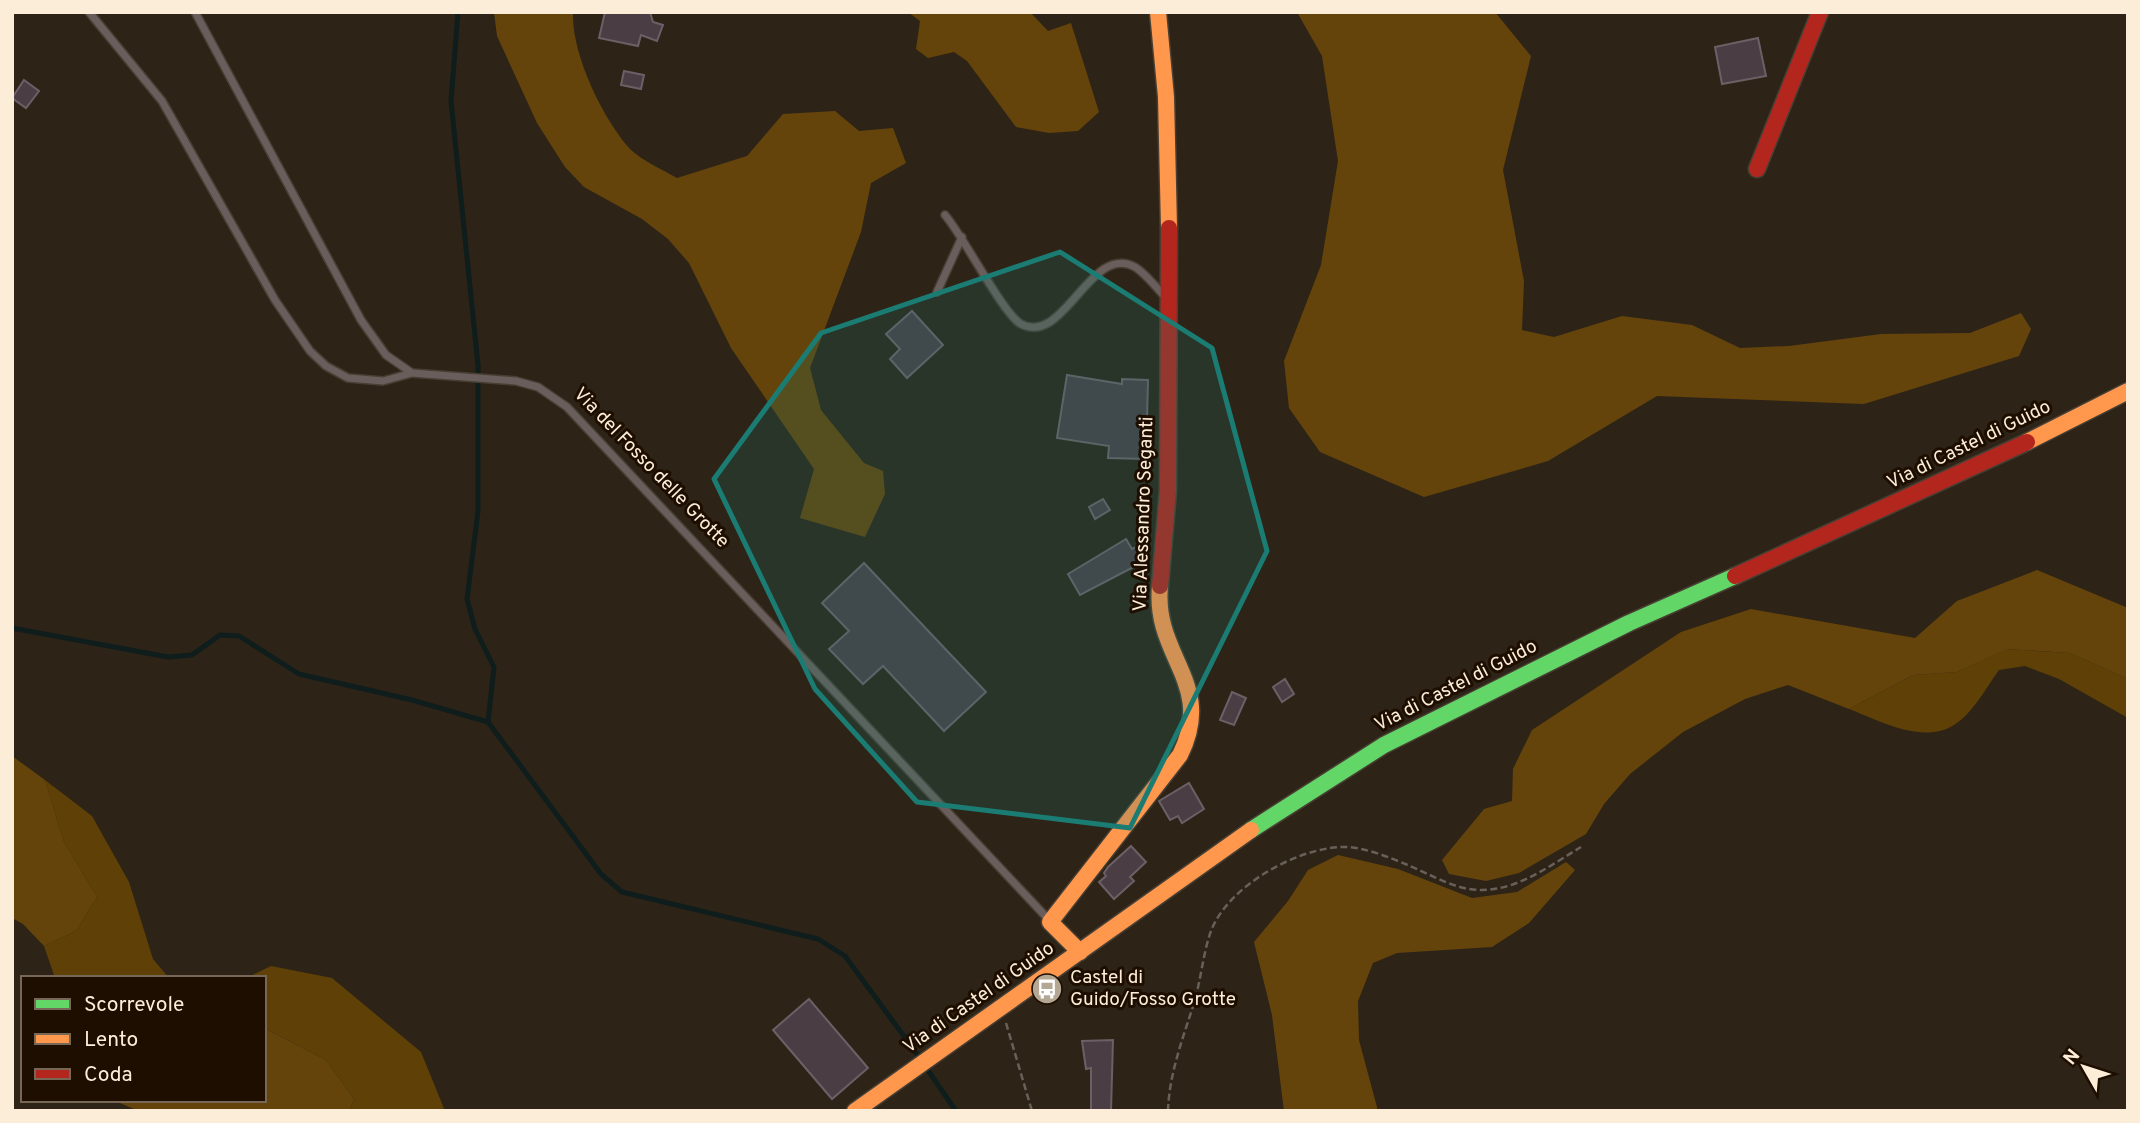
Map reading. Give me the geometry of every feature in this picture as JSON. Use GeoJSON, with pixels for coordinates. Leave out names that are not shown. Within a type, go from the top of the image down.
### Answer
{"type":"FeatureCollection","features":[{"type":"Feature","properties":{"kind":"street","name":"Via Alessandro Seganti"},"geometry":{"type":"LineString","coordinates":[[1050,922],[1180,755],[1193,729],[1191,696],[1163,626],[1159,605],[1167,523],[1170,303],[1167,108],[1158,12]]}},
{"type":"Feature","properties":{"kind":"street"},"geometry":{"type":"LineString","coordinates":[[1757,169],[1820,12]]}},
{"type":"Feature","properties":{"kind":"street","name":"Via di Castel di Guido"},"geometry":{"type":"LineString","coordinates":[[855,1111],[1246,833],[1384,745],[1629,623],[1975,468],[2128,391]]}},
{"type":"Feature","properties":{"kind":"street","name":"Via del Fosso delle Grotte"},"geometry":{"type":"LineString","coordinates":[[1050,922],[1080,952]]}},
{"type":"Feature","properties":{"kind":"lane","name":"Via del Fosso delle Grotte"},"geometry":{"type":"LineString","coordinates":[[89,12],[162,101],[275,300],[310,351],[326,366],[348,378],[383,381],[412,373],[516,381],[538,387],[567,408],[1050,922]]}},
{"type":"Feature","properties":{"kind":"lane"},"geometry":{"type":"LineString","coordinates":[[195,12],[361,320],[386,355],[412,373]]}},
{"type":"Feature","properties":{"kind":"lane"},"geometry":{"type":"LineString","coordinates":[[945,215],[1013,318],[1028,327],[1047,325],[1108,266],[1119,264],[1135,267],[1170,303]]}},
{"type":"Feature","properties":{"kind":"lane"},"geometry":{"type":"LineString","coordinates":[[937,292],[962,237]]}},
{"type":"Feature","properties":{"kind":"path"},"geometry":{"type":"LineString","coordinates":[[1168,1111],[1180,1048],[1203,975],[1211,930],[1233,901],[1274,867],[1308,853],[1345,847],[1393,858],[1464,888],[1499,888],[1526,880],[1581,847]]}},
{"type":"Feature","properties":{"kind":"path"},"geometry":{"type":"LineString","coordinates":[[1002,1007],[1032,1111]]}},
{"type":"Feature","properties":{"kind":"highlighted area"},"geometry":{"type":"Polygon","coordinates":[[[1060,252],[1212,348],[1267,551],[1130,828],[917,802],[815,689],[714,479],[821,333],[1060,252]]]}},
{"type":"Feature","properties":{"kind":"shaded area"},"geometry":{"type":"Polygon","coordinates":[[[494,12],[573,12],[577,47],[583,66],[610,122],[631,150],[677,178],[747,156],[783,114],[835,111],[859,131],[893,128],[906,163],[871,183],[861,232],[810,368],[821,410],[864,463],[883,471],[885,494],[865,537],[800,518],[814,469],[731,348],[689,263],[668,239],[642,219],[584,187],[565,167],[537,123],[497,36],[494,12]]]}},
{"type":"Feature","properties":{"kind":"shaded area"},"geometry":{"type":"Polygon","coordinates":[[[908,12],[1030,12],[1048,31],[1071,23],[1099,112],[1078,131],[1049,133],[1016,127],[967,61],[954,52],[928,58],[916,49],[920,21],[908,12]]]}},
{"type":"Feature","properties":{"kind":"shaded area"},"geometry":{"type":"Polygon","coordinates":[[[1297,12],[1495,12],[1531,56],[1503,170],[1524,281],[1522,330],[1554,337],[1622,316],[1692,325],[1740,348],[1789,346],[1881,334],[1970,333],[2021,313],[2031,329],[2019,356],[1864,404],[1657,396],[1548,461],[1424,497],[1320,452],[1289,408],[1284,361],[1321,265],[1338,161],[1322,56],[1297,12]]]}},
{"type":"Feature","properties":{"kind":"shaded area"},"geometry":{"type":"Polygon","coordinates":[[[2037,570],[2128,608],[2128,679],[2070,653],[2007,649],[1957,672],[1913,675],[1849,709],[1788,685],[1745,699],[1683,732],[1630,774],[1604,804],[1586,834],[1519,873],[1486,881],[1449,874],[1442,860],[1484,809],[1512,801],[1513,769],[1532,730],[1681,632],[1751,609],[1915,638],[1957,601],[2037,570]]]}},
{"type":"Feature","properties":{"kind":"shaded area"},"geometry":{"type":"Polygon","coordinates":[[[2006,649],[2070,653],[2128,679],[2128,718],[2059,679],[2025,666],[1999,670],[1967,714],[1942,731],[1915,732],[1901,729],[1849,709],[1913,675],[1957,672],[2006,649]]]}},
{"type":"Feature","properties":{"kind":"shaded area"},"geometry":{"type":"Polygon","coordinates":[[[12,756],[45,780],[64,842],[97,897],[76,931],[44,946],[23,924],[12,918],[12,756]]]}},
{"type":"Feature","properties":{"kind":"shaded area"},"geometry":{"type":"Polygon","coordinates":[[[45,780],[92,816],[129,882],[153,959],[167,976],[54,976],[44,946],[76,931],[97,897],[64,842],[45,780]]]}},
{"type":"Feature","properties":{"kind":"shaded area"},"geometry":{"type":"Polygon","coordinates":[[[1338,855],[1398,869],[1472,898],[1517,892],[1566,862],[1575,870],[1529,923],[1492,947],[1397,953],[1373,963],[1358,1001],[1359,1040],[1378,1111],[1284,1111],[1272,1015],[1254,942],[1288,901],[1308,870],[1338,855]]]}},
{"type":"Feature","properties":{"kind":"shaded area"},"geometry":{"type":"Polygon","coordinates":[[[271,966],[332,978],[421,1052],[445,1111],[349,1111],[354,1099],[326,1060],[266,1029],[266,976],[250,976],[271,966]]]}},
{"type":"Feature","properties":{"kind":"shaded area"},"geometry":{"type":"Polygon","coordinates":[[[266,1029],[326,1060],[354,1099],[349,1111],[134,1109],[118,1102],[266,1102],[266,1029]]]}},
{"type":"Feature","properties":{"kind":"building"},"geometry":{"type":"Polygon","coordinates":[[[605,12],[650,12],[653,22],[663,25],[657,41],[641,35],[638,46],[599,38],[605,12]]]}},
{"type":"Feature","properties":{"kind":"building"},"geometry":{"type":"Polygon","coordinates":[[[1758,38],[1766,76],[1722,84],[1715,47],[1758,38]]]}},
{"type":"Feature","properties":{"kind":"building"},"geometry":{"type":"Polygon","coordinates":[[[624,71],[644,75],[641,89],[621,85],[624,71]]]}},
{"type":"Feature","properties":{"kind":"building"},"geometry":{"type":"Polygon","coordinates":[[[24,80],[39,91],[26,108],[12,98],[24,80]]]}},
{"type":"Feature","properties":{"kind":"building"},"geometry":{"type":"Polygon","coordinates":[[[912,311],[943,345],[907,378],[890,359],[900,349],[886,334],[912,311]]]}},
{"type":"Feature","properties":{"kind":"building"},"geometry":{"type":"Polygon","coordinates":[[[1067,375],[1122,384],[1122,379],[1148,380],[1146,459],[1108,458],[1109,446],[1057,438],[1067,375]]]}},
{"type":"Feature","properties":{"kind":"building"},"geometry":{"type":"Polygon","coordinates":[[[1103,499],[1110,510],[1095,519],[1089,507],[1103,499]]]}},
{"type":"Feature","properties":{"kind":"building"},"geometry":{"type":"Polygon","coordinates":[[[1126,539],[1132,549],[1136,547],[1145,561],[1080,595],[1068,574],[1126,539]]]}},
{"type":"Feature","properties":{"kind":"building"},"geometry":{"type":"Polygon","coordinates":[[[864,563],[986,692],[944,731],[883,666],[863,684],[829,649],[849,631],[822,603],[864,563]]]}},
{"type":"Feature","properties":{"kind":"building"},"geometry":{"type":"Polygon","coordinates":[[[1285,679],[1294,694],[1282,702],[1273,687],[1285,679]]]}},
{"type":"Feature","properties":{"kind":"building"},"geometry":{"type":"Polygon","coordinates":[[[1232,692],[1246,698],[1234,725],[1220,720],[1232,692]]]}},
{"type":"Feature","properties":{"kind":"building"},"geometry":{"type":"Polygon","coordinates":[[[1189,783],[1204,809],[1182,823],[1178,816],[1170,820],[1159,801],[1189,783]]]}},
{"type":"Feature","properties":{"kind":"building"},"geometry":{"type":"Polygon","coordinates":[[[1131,846],[1146,862],[1130,877],[1134,881],[1114,899],[1099,882],[1106,876],[1104,873],[1108,867],[1131,846]]]}},
{"type":"Feature","properties":{"kind":"building"},"geometry":{"type":"Polygon","coordinates":[[[809,999],[868,1068],[832,1099],[773,1030],[809,999]]]}},
{"type":"Feature","properties":{"kind":"building"},"geometry":{"type":"Polygon","coordinates":[[[1113,1040],[1111,1111],[1091,1111],[1091,1068],[1086,1069],[1082,1041],[1113,1040]]]}},
{"type":"Feature","properties":{"kind":"waterway"},"geometry":{"type":"LineString","coordinates":[[458,12],[451,101],[478,365],[478,511],[467,599],[475,629],[494,667],[488,722],[601,874],[622,892],[818,939],[845,956],[920,1058]]}},
{"type":"Feature","properties":{"kind":"waterway"},"geometry":{"type":"LineString","coordinates":[[12,628],[168,657],[192,655],[220,635],[239,636],[299,674],[412,700],[488,722]]}},
{"type":"Feature","properties":{"kind":"waterway"},"geometry":{"type":"LineString","coordinates":[[925,1066],[956,1111]]}},
{"type":"Feature","properties":{"kind":"traffic: fast"},"geometry":{"type":"LineString","coordinates":[[1251,830],[1384,745],[1629,623],[1735,576]]}},
{"type":"Feature","properties":{"kind":"traffic: slow"},"geometry":{"type":"LineString","coordinates":[[1158,12],[1166,97],[1169,228]]}},
{"type":"Feature","properties":{"kind":"traffic: slow"},"geometry":{"type":"LineString","coordinates":[[2027,442],[2128,391]]}},
{"type":"Feature","properties":{"kind":"traffic: slow"},"geometry":{"type":"LineString","coordinates":[[1080,952],[1050,922],[1180,755],[1189,730],[1191,708],[1188,689],[1165,632],[1160,611],[1160,586]]}},
{"type":"Feature","properties":{"kind":"traffic: slow"},"geometry":{"type":"LineString","coordinates":[[855,1111],[1251,830]]}},
{"type":"Feature","properties":{"kind":"traffic: jam"},"geometry":{"type":"LineString","coordinates":[[1757,169],[1820,12]]}},
{"type":"Feature","properties":{"kind":"traffic: jam"},"geometry":{"type":"LineString","coordinates":[[1160,586],[1168,490],[1169,228]]}},
{"type":"Feature","properties":{"kind":"traffic: jam"},"geometry":{"type":"LineString","coordinates":[[1735,576],[2027,442]]}},
{"type":"Feature","properties":{"kind":"place","name":"Castel di Guido/Fosso Grotte"},"geometry":{"type":"Point","coordinates":[1047,989]}}]}
